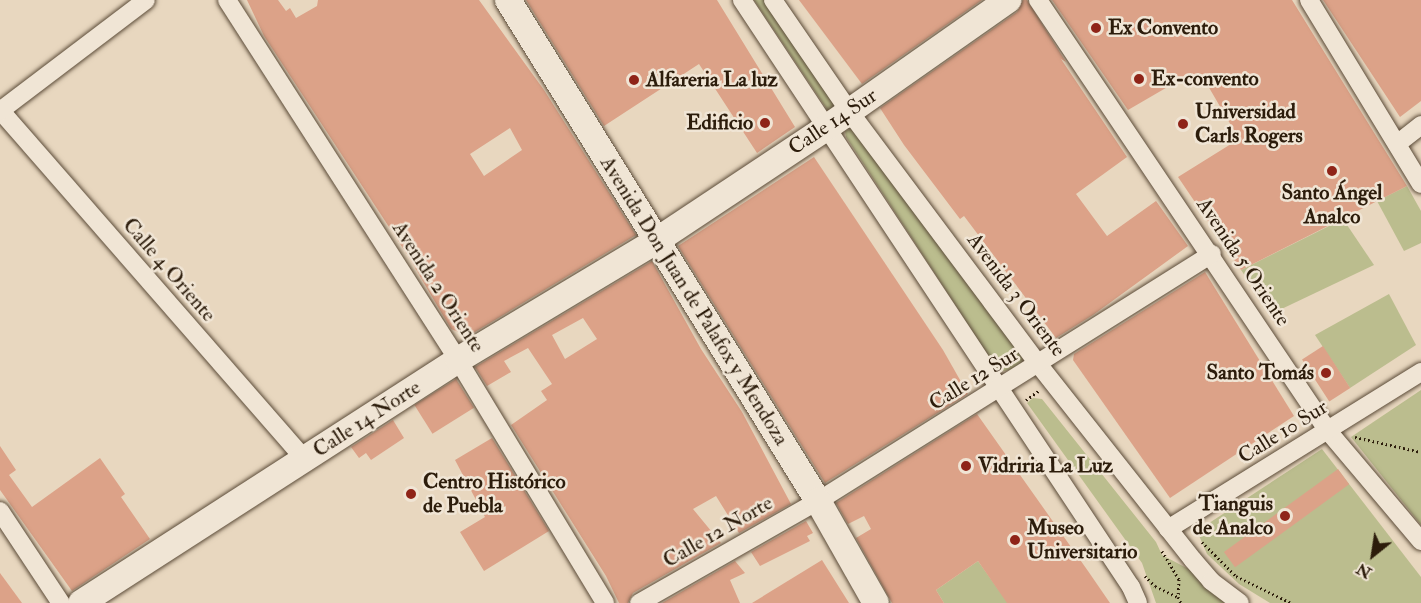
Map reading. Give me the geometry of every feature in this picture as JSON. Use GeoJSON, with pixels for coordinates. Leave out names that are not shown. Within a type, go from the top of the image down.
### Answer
{"type":"FeatureCollection","features":[{"type":"Feature","properties":{"kind":"main road","name":"Avenida Don Juan de Palafox y Mendoza"},"geometry":{"type":"LineString","coordinates":[[508,0],[819,501],[876,603]]}},
{"type":"Feature","properties":{"kind":"main road","name":"Calle 14 Sur"},"geometry":{"type":"LineString","coordinates":[[656,241],[826,128],[1008,0]]}},
{"type":"Feature","properties":{"kind":"main road","name":"Calle 14 Norte"},"geometry":{"type":"LineString","coordinates":[[81,603],[458,360],[656,241]]}},
{"type":"Feature","properties":{"kind":"street"},"geometry":{"type":"LineString","coordinates":[[0,110],[146,0]]}},
{"type":"Feature","properties":{"kind":"street","name":"Avenida 2 Oriente"},"geometry":{"type":"LineString","coordinates":[[227,0],[458,360],[605,603]]}},
{"type":"Feature","properties":{"kind":"street"},"geometry":{"type":"LineString","coordinates":[[742,0],[1131,587],[1138,603]]}},
{"type":"Feature","properties":{"kind":"street","name":"Avenida 3 Oriente"},"geometry":{"type":"LineString","coordinates":[[773,0],[849,111],[1039,364],[1212,581],[1240,603]]}},
{"type":"Feature","properties":{"kind":"street","name":"Avenida 5 Oriente"},"geometry":{"type":"LineString","coordinates":[[1038,0],[1212,254],[1328,431],[1421,541]]}},
{"type":"Feature","properties":{"kind":"street"},"geometry":{"type":"LineString","coordinates":[[1309,0],[1421,184]]}},
{"type":"Feature","properties":{"kind":"street","name":"Calle 4 Oriente"},"geometry":{"type":"LineString","coordinates":[[0,110],[304,459]]}},
{"type":"Feature","properties":{"kind":"street"},"geometry":{"type":"LineString","coordinates":[[1397,144],[1421,125]]}},
{"type":"Feature","properties":{"kind":"street","name":"Calle 12 Sur"},"geometry":{"type":"LineString","coordinates":[[819,501],[999,390],[1212,254]]}},
{"type":"Feature","properties":{"kind":"street","name":"Calle 10 Sur"},"geometry":{"type":"LineString","coordinates":[[1168,528],[1421,372]]}},
{"type":"Feature","properties":{"kind":"street","name":"Calle 12 Norte"},"geometry":{"type":"LineString","coordinates":[[639,603],[819,501]]}},
{"type":"Feature","properties":{"kind":"street"},"geometry":{"type":"LineString","coordinates":[[0,510],[7,530],[61,603]]}},
{"type":"Feature","properties":{"kind":"path"},"geometry":{"type":"LineString","coordinates":[[1023,402],[1040,390]]}},
{"type":"Feature","properties":{"kind":"path"},"geometry":{"type":"LineString","coordinates":[[1328,431],[1421,452]]}},
{"type":"Feature","properties":{"kind":"path"},"geometry":{"type":"LineString","coordinates":[[1195,534],[1236,576],[1291,603]]}},
{"type":"Feature","properties":{"kind":"path"},"geometry":{"type":"LineString","coordinates":[[1160,548],[1179,579],[1178,597],[1181,603]]}},
{"type":"Feature","properties":{"kind":"path"},"geometry":{"type":"LineString","coordinates":[[1143,573],[1155,586],[1178,597]]}},
{"type":"Feature","properties":{"kind":"green space"},"geometry":{"type":"Polygon","coordinates":[[[754,0],[764,0],[837,105],[828,111],[754,0]]]}},
{"type":"Feature","properties":{"kind":"green space"},"geometry":{"type":"Polygon","coordinates":[[[853,128],[1025,352],[1023,361],[1018,367],[1005,371],[997,369],[846,137],[845,131],[853,128]]]}},
{"type":"Feature","properties":{"kind":"green space"},"geometry":{"type":"Polygon","coordinates":[[[1407,186],[1421,211],[1421,243],[1404,251],[1377,201],[1407,186]]]}},
{"type":"Feature","properties":{"kind":"green space"},"geometry":{"type":"Polygon","coordinates":[[[1343,219],[1374,265],[1271,314],[1241,270],[1343,219]]]}},
{"type":"Feature","properties":{"kind":"green space"},"geometry":{"type":"Polygon","coordinates":[[[1389,294],[1416,345],[1350,388],[1315,335],[1389,294]]]}},
{"type":"Feature","properties":{"kind":"green space"},"geometry":{"type":"Polygon","coordinates":[[[1421,390],[1421,525],[1351,437],[1421,390]]]}},
{"type":"Feature","properties":{"kind":"green space"},"geometry":{"type":"Polygon","coordinates":[[[1033,398],[1042,399],[1156,542],[1162,555],[1196,573],[1231,603],[1156,603],[1142,563],[1027,403],[1033,398]]]}},
{"type":"Feature","properties":{"kind":"green space"},"geometry":{"type":"Polygon","coordinates":[[[1322,449],[1421,577],[1421,603],[1270,603],[1239,584],[1207,554],[1197,531],[1322,449]]]}},
{"type":"Feature","properties":{"kind":"green space"},"geometry":{"type":"Polygon","coordinates":[[[978,561],[1008,603],[944,603],[936,590],[978,561]]]}},
{"type":"Feature","properties":{"kind":"building"},"geometry":{"type":"Polygon","coordinates":[[[247,0],[278,0],[286,11],[290,8],[296,18],[317,6],[318,0],[479,0],[544,90],[636,235],[465,338],[461,333],[451,329],[408,256],[264,36],[247,0]],[[510,128],[470,154],[484,176],[522,150],[510,128]]]}},
{"type":"Feature","properties":{"kind":"building"},"geometry":{"type":"Polygon","coordinates":[[[526,0],[717,0],[795,127],[757,153],[699,64],[604,126],[526,0]]]}},
{"type":"Feature","properties":{"kind":"building"},"geometry":{"type":"Polygon","coordinates":[[[799,0],[982,0],[862,84],[799,0]]]}},
{"type":"Feature","properties":{"kind":"building"},"geometry":{"type":"Polygon","coordinates":[[[1023,0],[1027,0],[1066,62],[1061,59],[1127,157],[1076,194],[1107,236],[1156,201],[1188,246],[1093,315],[1056,338],[964,216],[960,219],[904,145],[880,108],[1017,12],[1023,0]]]}},
{"type":"Feature","properties":{"kind":"building"},"geometry":{"type":"Polygon","coordinates":[[[1052,0],[1292,0],[1407,186],[1241,270],[1178,177],[1239,139],[1204,79],[1189,88],[1183,78],[1128,110],[1052,0]]]}},
{"type":"Feature","properties":{"kind":"building"},"geometry":{"type":"Polygon","coordinates":[[[1323,0],[1421,0],[1421,101],[1400,117],[1323,0]]]}},
{"type":"Feature","properties":{"kind":"building"},"geometry":{"type":"Polygon","coordinates":[[[814,157],[943,350],[968,394],[825,483],[678,246],[814,157]]]}},
{"type":"Feature","properties":{"kind":"building"},"geometry":{"type":"Polygon","coordinates":[[[652,261],[701,349],[742,412],[791,504],[739,533],[716,496],[693,509],[721,543],[633,593],[628,603],[619,603],[606,576],[511,425],[547,400],[541,391],[552,384],[528,348],[504,361],[511,372],[487,386],[475,367],[652,261]],[[583,318],[552,335],[565,359],[597,339],[583,318]]]}},
{"type":"Feature","properties":{"kind":"building"},"geometry":{"type":"Polygon","coordinates":[[[1205,272],[1294,416],[1170,498],[1073,360],[1074,354],[1205,272]]]}},
{"type":"Feature","properties":{"kind":"building","name":"Santo Tomás"},"geometry":{"type":"Polygon","coordinates":[[[1323,346],[1350,388],[1329,402],[1302,360],[1323,346]]]}},
{"type":"Feature","properties":{"kind":"building"},"geometry":{"type":"Polygon","coordinates":[[[456,379],[474,408],[432,434],[414,405],[456,379]]]}},
{"type":"Feature","properties":{"kind":"building"},"geometry":{"type":"Polygon","coordinates":[[[977,414],[1110,603],[1007,603],[978,561],[936,590],[944,603],[892,603],[856,538],[871,529],[864,516],[848,524],[836,503],[977,414]]]}},
{"type":"Feature","properties":{"kind":"building"},"geometry":{"type":"Polygon","coordinates":[[[393,420],[404,438],[371,460],[366,453],[359,458],[351,447],[393,420]]]}},
{"type":"Feature","properties":{"kind":"building"},"geometry":{"type":"Polygon","coordinates":[[[492,438],[549,531],[484,571],[460,532],[485,517],[455,460],[492,438]]]}},
{"type":"Feature","properties":{"kind":"building"},"geometry":{"type":"Polygon","coordinates":[[[0,446],[16,470],[9,475],[32,507],[100,458],[125,494],[121,497],[150,539],[72,591],[0,490],[0,446]]]}},
{"type":"Feature","properties":{"kind":"building","name":"Tianguis de Analco"},"geometry":{"type":"Polygon","coordinates":[[[1338,469],[1349,484],[1235,567],[1224,552],[1338,469]]]}},
{"type":"Feature","properties":{"kind":"building"},"geometry":{"type":"Polygon","coordinates":[[[806,521],[813,533],[807,536],[810,541],[760,566],[751,552],[806,521]]]}},
{"type":"Feature","properties":{"kind":"building"},"geometry":{"type":"Polygon","coordinates":[[[822,560],[849,603],[752,603],[822,560]]]}},
{"type":"Feature","properties":{"kind":"building"},"geometry":{"type":"Polygon","coordinates":[[[735,561],[745,573],[730,580],[740,603],[662,603],[735,561]]]}},
{"type":"Feature","properties":{"kind":"building"},"geometry":{"type":"Polygon","coordinates":[[[0,573],[22,603],[0,603],[0,573]]]}},
{"type":"Feature","properties":{"kind":"place","name":"Ex Convento"},"geometry":{"type":"Point","coordinates":[1096,28]}},
{"type":"Feature","properties":{"kind":"place","name":"Ex-convento"},"geometry":{"type":"Point","coordinates":[1139,79]}},
{"type":"Feature","properties":{"kind":"place","name":"Alfareria La luz"},"geometry":{"type":"Point","coordinates":[634,80]}},
{"type":"Feature","properties":{"kind":"place","name":"Edificio"},"geometry":{"type":"Point","coordinates":[765,123]}},
{"type":"Feature","properties":{"kind":"place","name":"Universidad Carls Rogers"},"geometry":{"type":"Point","coordinates":[1183,124]}},
{"type":"Feature","properties":{"kind":"place","name":"Santo Ángel Analco"},"geometry":{"type":"Point","coordinates":[1332,171]}},
{"type":"Feature","properties":{"kind":"place","name":"Santo Tomás"},"geometry":{"type":"Point","coordinates":[1326,373]}},
{"type":"Feature","properties":{"kind":"place","name":"Vidriria La Luz"},"geometry":{"type":"Point","coordinates":[966,466]}},
{"type":"Feature","properties":{"kind":"place","name":"Centro Histórico de Puebla"},"geometry":{"type":"Point","coordinates":[411,494]}},
{"type":"Feature","properties":{"kind":"place","name":"Tianguis de Analco"},"geometry":{"type":"Point","coordinates":[1285,516]}},
{"type":"Feature","properties":{"kind":"place","name":"Museo Universitario"},"geometry":{"type":"Point","coordinates":[1015,540]}}]}
